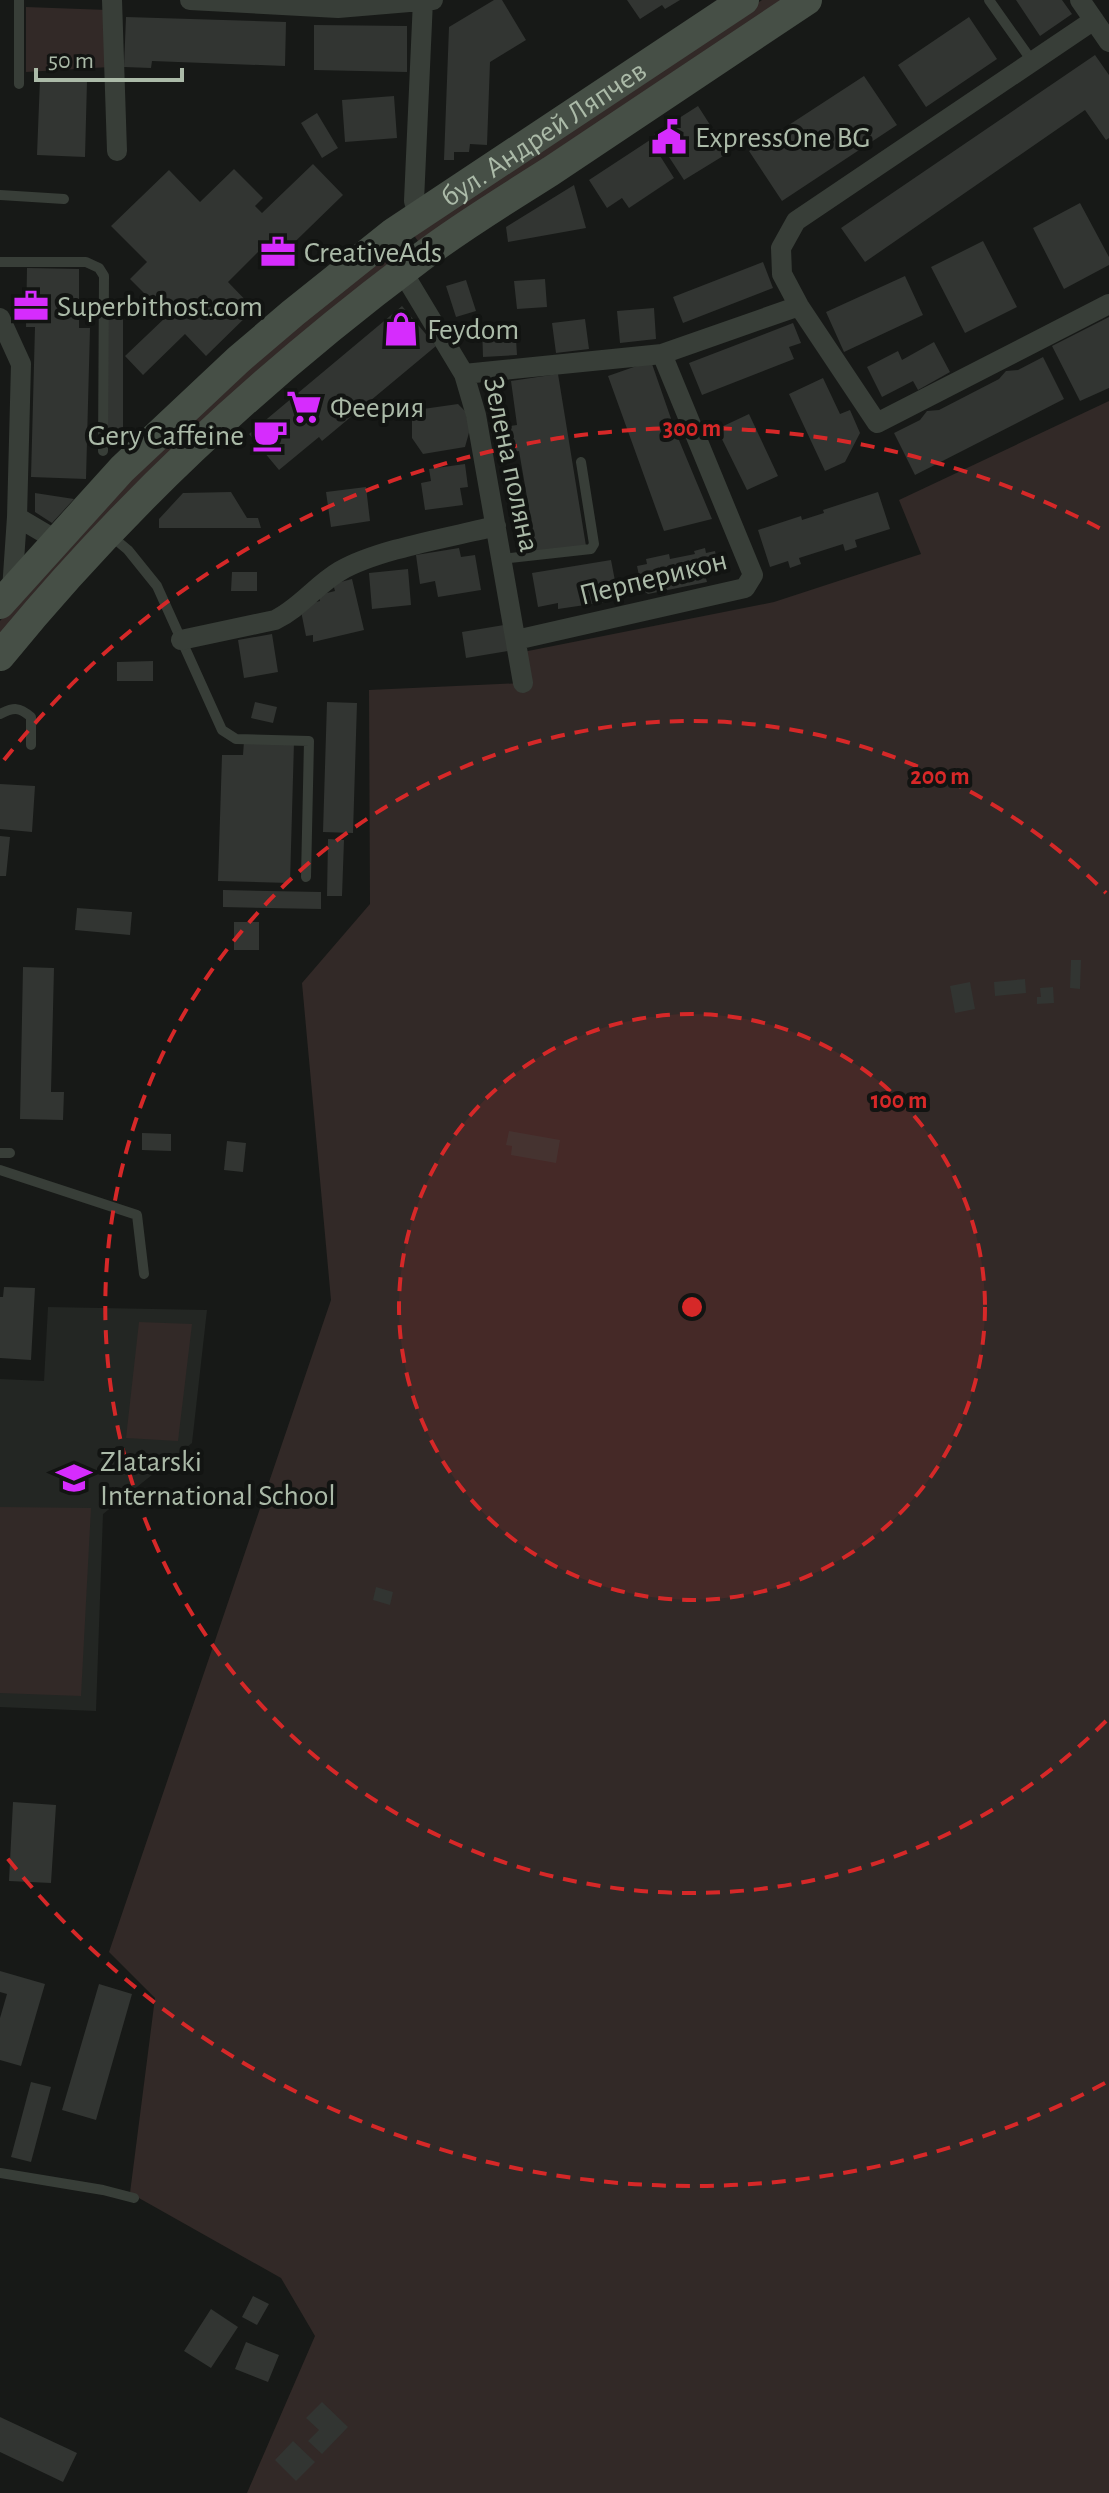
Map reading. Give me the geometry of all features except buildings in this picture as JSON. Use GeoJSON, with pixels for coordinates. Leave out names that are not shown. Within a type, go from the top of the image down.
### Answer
{"type":"FeatureCollection","features":[{"type":"Feature","properties":{"kind":"main road","name":"бул. Андрей Ляпчев"},"geometry":{"type":"LineString","coordinates":[[6,597],[122,469],[238,360],[365,254],[744,0]]}},
{"type":"Feature","properties":{"kind":"main road","name":"бул. Андрей Ляпчев"},"geometry":{"type":"LineString","coordinates":[[0,656],[161,478],[230,413],[402,271],[807,0]]}},
{"type":"Feature","properties":{"kind":"street"},"geometry":{"type":"LineString","coordinates":[[112,0],[117,151]]}},
{"type":"Feature","properties":{"kind":"street"},"geometry":{"type":"LineString","coordinates":[[190,0],[338,8],[426,1],[414,201],[419,216]]}},
{"type":"Feature","properties":{"kind":"street"},"geometry":{"type":"LineString","coordinates":[[1080,0],[1109,42]]}},
{"type":"Feature","properties":{"kind":"street"},"geometry":{"type":"LineString","coordinates":[[1094,20],[796,221],[781,248],[782,274],[799,306],[877,423],[1109,304]]}},
{"type":"Feature","properties":{"kind":"street","name":"Зелена поляна"},"geometry":{"type":"LineString","coordinates":[[402,271],[464,374],[476,415],[523,683]]}},
{"type":"Feature","properties":{"kind":"street"},"geometry":{"type":"LineString","coordinates":[[464,374],[662,354],[799,306]]}},
{"type":"Feature","properties":{"kind":"street"},"geometry":{"type":"LineString","coordinates":[[0,318],[21,364],[17,517],[6,597]]}},
{"type":"Feature","properties":{"kind":"street","name":"Перперикон"},"geometry":{"type":"LineString","coordinates":[[516,640],[745,588],[753,575],[662,354]]}},
{"type":"Feature","properties":{"kind":"street"},"geometry":{"type":"LineString","coordinates":[[17,517],[56,540]]}},
{"type":"Feature","properties":{"kind":"street"},"geometry":{"type":"LineString","coordinates":[[181,640],[275,620],[289,613],[326,579],[360,561],[496,526]]}},
{"type":"Feature","properties":{"kind":"lane"},"geometry":{"type":"LineString","coordinates":[[19,0],[19,84]]}},
{"type":"Feature","properties":{"kind":"lane"},"geometry":{"type":"LineString","coordinates":[[989,0],[1032,61]]}},
{"type":"Feature","properties":{"kind":"lane"},"geometry":{"type":"LineString","coordinates":[[0,195],[64,199]]}},
{"type":"Feature","properties":{"kind":"lane"},"geometry":{"type":"LineString","coordinates":[[0,262],[86,262],[99,268],[104,276],[103,451]]}},
{"type":"Feature","properties":{"kind":"lane"},"geometry":{"type":"LineString","coordinates":[[502,559],[591,549],[594,544],[581,462]]}},
{"type":"Feature","properties":{"kind":"lane"},"geometry":{"type":"LineString","coordinates":[[109,533],[128,550],[157,586],[222,730],[236,739],[309,741],[306,877]]}},
{"type":"Feature","properties":{"kind":"lane"},"geometry":{"type":"LineString","coordinates":[[0,714],[14,707],[31,717],[31,745]]}},
{"type":"Feature","properties":{"kind":"lane"},"geometry":{"type":"LineString","coordinates":[[0,1170],[137,1215],[144,1274]]}},
{"type":"Feature","properties":{"kind":"lane"},"geometry":{"type":"LineString","coordinates":[[0,2173],[134,2198]]}},
{"type":"Feature","properties":{"kind":"shaded area"},"geometry":{"type":"Polygon","coordinates":[[[762,0],[784,0],[420,244],[413,234],[762,0]]]}},
{"type":"Feature","properties":{"kind":"shaded area"},"geometry":{"type":"Polygon","coordinates":[[[26,7],[108,10],[110,67],[26,72],[26,7]]]}},
{"type":"Feature","properties":{"kind":"shaded area"},"geometry":{"type":"Polygon","coordinates":[[[406,240],[413,249],[0,637],[0,621],[142,467],[297,327],[406,240]]]}},
{"type":"Feature","properties":{"kind":"shaded area"},"geometry":{"type":"Polygon","coordinates":[[[1109,401],[1109,2493],[247,2493],[315,2336],[281,2278],[130,2193],[155,1998],[109,1952],[331,1300],[302,983],[370,904],[369,690],[523,683],[518,653],[774,602],[921,554],[899,500],[1109,401]]]}},
{"type":"Feature","properties":{"kind":"shaded area","name":"Zlatarski International School"},"geometry":{"type":"Polygon","coordinates":[[[48,1307],[207,1310],[192,1443],[103,1514],[96,1711],[0,1707],[0,1379],[44,1381],[48,1307]]]}},
{"type":"Feature","properties":{"kind":"shaded area"},"geometry":{"type":"Polygon","coordinates":[[[139,1322],[192,1324],[178,1441],[126,1438],[139,1322]]]}},
{"type":"Feature","properties":{"kind":"shaded area"},"geometry":{"type":"Polygon","coordinates":[[[0,1507],[91,1508],[81,1696],[0,1693],[0,1507]]]}},
{"type":"Feature","properties":{"kind":"place","name":"ExpressOne BG"},"geometry":{"type":"Point","coordinates":[669,137]}},
{"type":"Feature","properties":{"kind":"place","name":"CreativeAds"},"geometry":{"type":"Point","coordinates":[278,252]}},
{"type":"Feature","properties":{"kind":"place","name":"Superbithost.com"},"geometry":{"type":"Point","coordinates":[31,306]}},
{"type":"Feature","properties":{"kind":"place","name":"Feydom"},"geometry":{"type":"Point","coordinates":[401,329]}},
{"type":"Feature","properties":{"kind":"place","name":"Феерия"},"geometry":{"type":"Point","coordinates":[304,407]}},
{"type":"Feature","properties":{"kind":"place","name":"Gery Caffeine"},"geometry":{"type":"Point","coordinates":[270,435]}},
{"type":"Feature","properties":{"kind":"place","name":"Zlatarski International School"},"geometry":{"type":"Point","coordinates":[74,1478]}}]}
